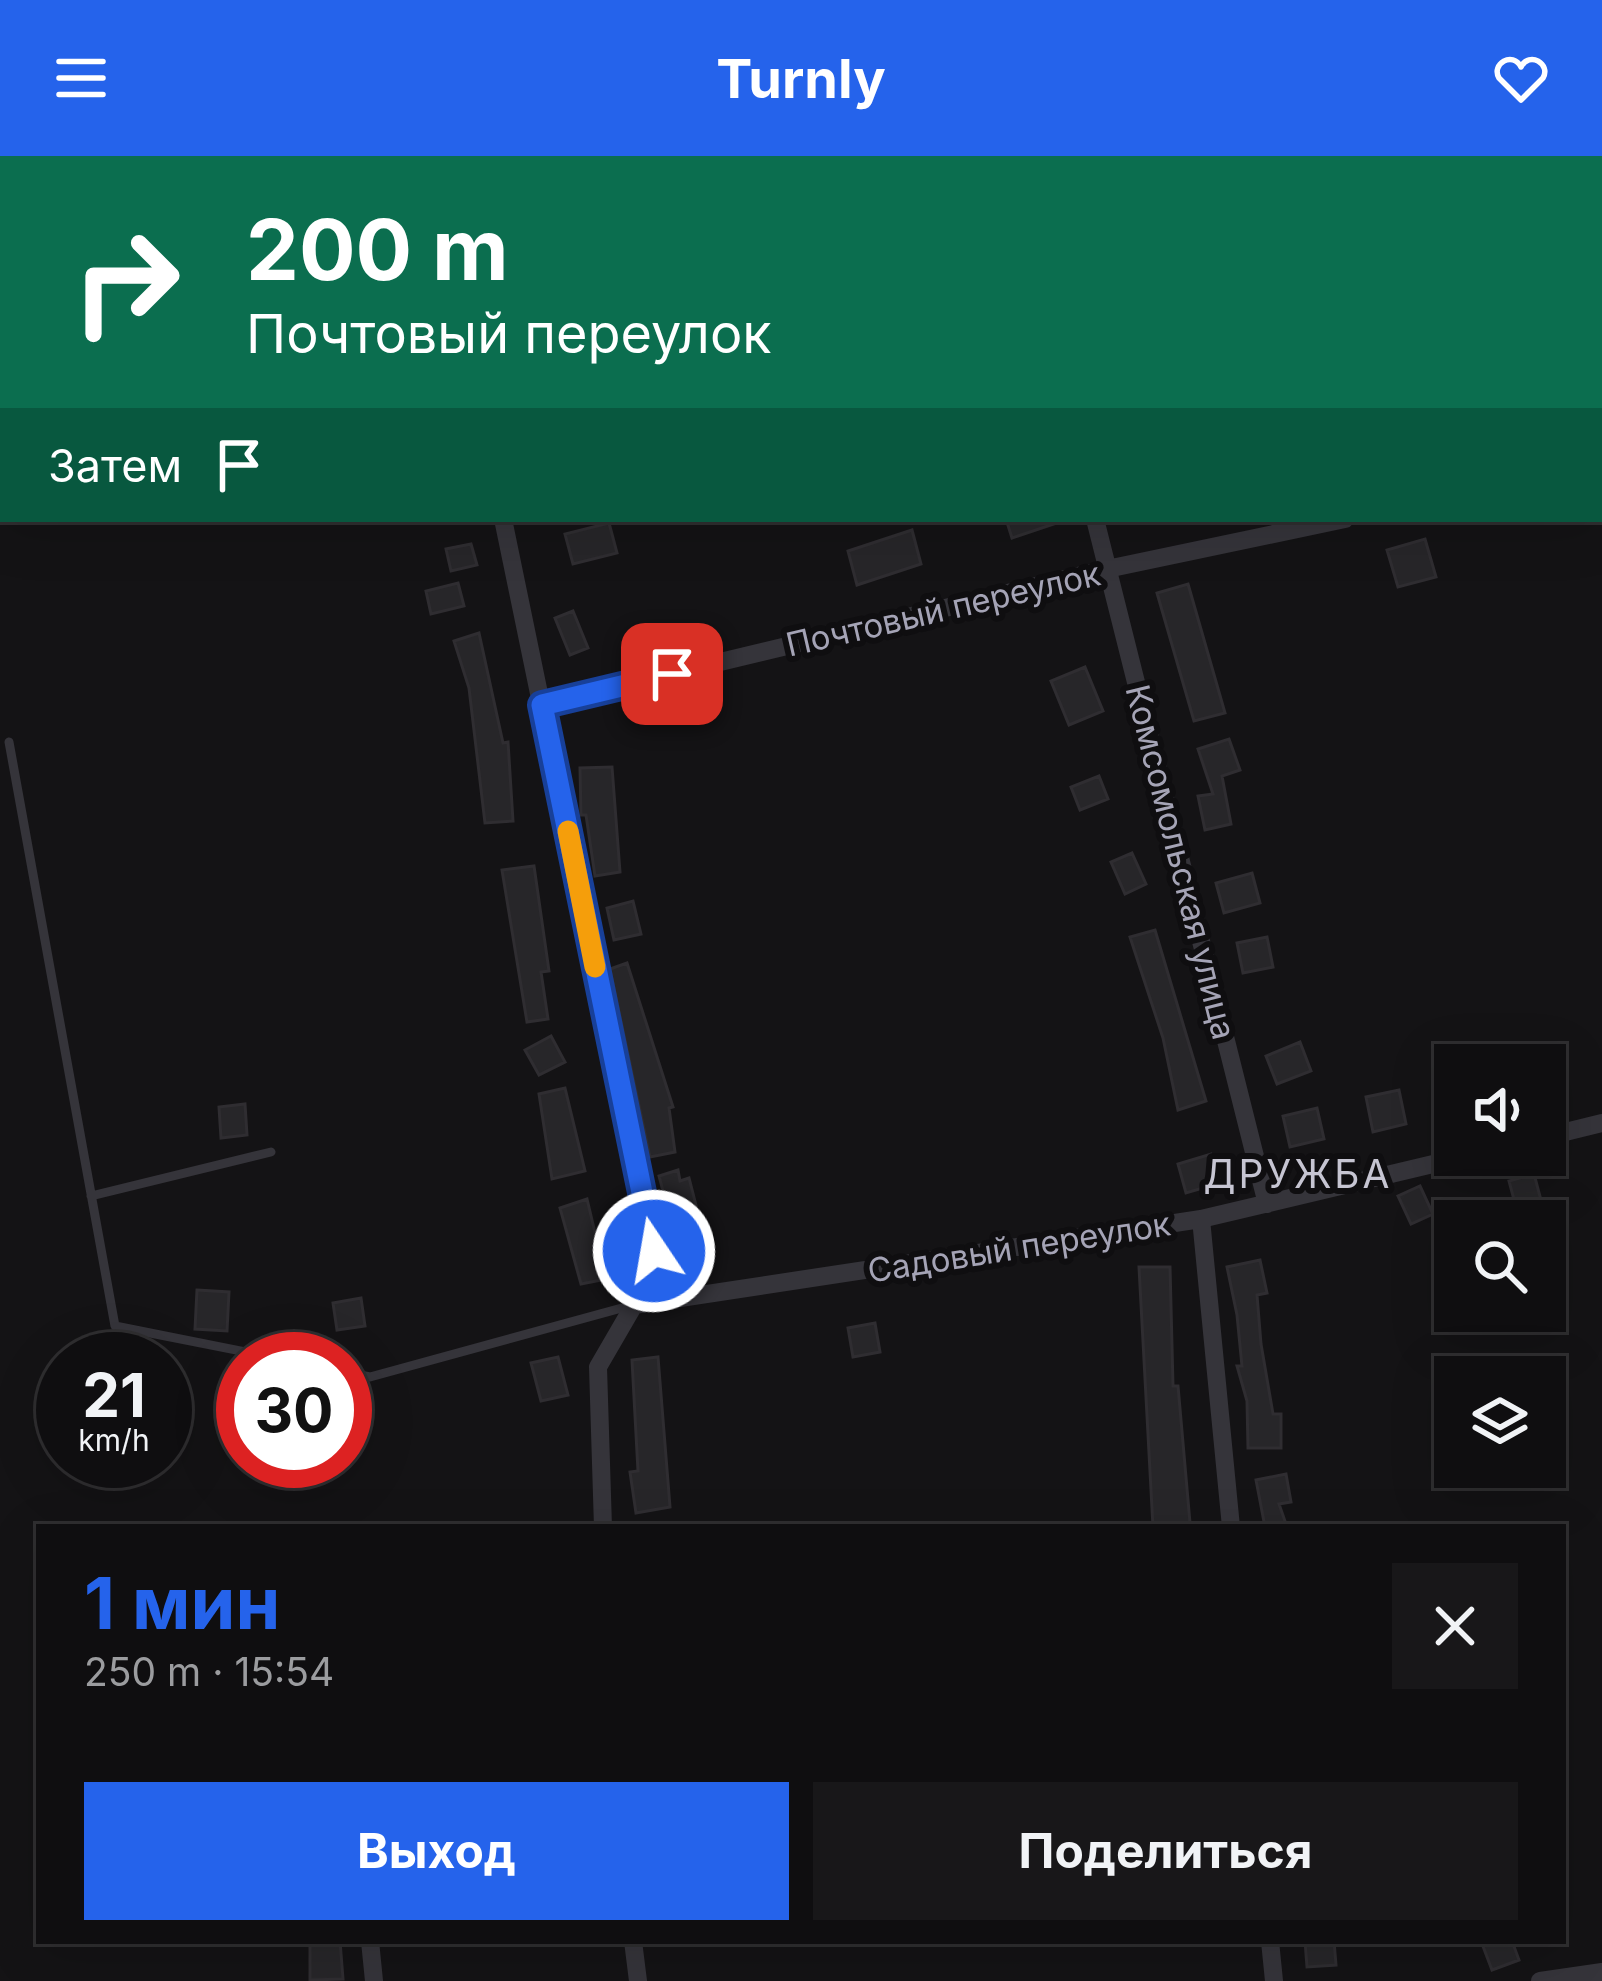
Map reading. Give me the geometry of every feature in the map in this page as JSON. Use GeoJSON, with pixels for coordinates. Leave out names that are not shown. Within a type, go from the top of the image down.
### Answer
{"type":"FeatureCollection","features":[{"type":"Feature","properties":{"kind":"street"},"geometry":{"type":"LineString","coordinates":[[504,522],[654,1251],[634,1305],[598,1366],[603,1524]]}},
{"type":"Feature","properties":{"kind":"street","name":"Комсомольская улица"},"geometry":{"type":"LineString","coordinates":[[1096,522],[1268,1204]]}},
{"type":"Feature","properties":{"kind":"street","name":"Почтовый переулок"},"geometry":{"type":"LineString","coordinates":[[542,705],[1107,569],[1331,522]]}},
{"type":"Feature","properties":{"kind":"street"},"geometry":{"type":"LineString","coordinates":[[1566,1132],[1602,1123]]}},
{"type":"Feature","properties":{"kind":"street","name":"Садовый переулок"},"geometry":{"type":"LineString","coordinates":[[634,1305],[1201,1219],[1434,1164]]}},
{"type":"Feature","properties":{"kind":"street"},"geometry":{"type":"LineString","coordinates":[[1201,1219],[1231,1524]]}},
{"type":"Feature","properties":{"kind":"street"},"geometry":{"type":"LineString","coordinates":[[370,1944],[374,1981]]}},
{"type":"Feature","properties":{"kind":"street"},"geometry":{"type":"LineString","coordinates":[[633,1944],[638,1981]]}},
{"type":"Feature","properties":{"kind":"street"},"geometry":{"type":"LineString","coordinates":[[1270,1944],[1274,1981]]}},
{"type":"Feature","properties":{"kind":"street"},"geometry":{"type":"LineString","coordinates":[[1540,1981],[1602,1972]]}},
{"type":"Feature","properties":{"kind":"lane"},"geometry":{"type":"LineString","coordinates":[[9,742],[115,1326],[216,1346]]}},
{"type":"Feature","properties":{"kind":"lane"},"geometry":{"type":"LineString","coordinates":[[92,1196],[271,1152]]}},
{"type":"Feature","properties":{"kind":"lane"},"geometry":{"type":"LineString","coordinates":[[372,1376],[634,1305]]}},
{"type":"Feature","properties":{"kind":"building"},"geometry":{"type":"Polygon","coordinates":[[[1007,522],[1060,522],[1012,538],[1007,522]]]}},
{"type":"Feature","properties":{"kind":"building"},"geometry":{"type":"Polygon","coordinates":[[[609,523],[617,553],[573,564],[565,534],[609,523]]]}},
{"type":"Feature","properties":{"kind":"building"},"geometry":{"type":"Polygon","coordinates":[[[912,530],[921,564],[857,585],[848,551],[912,530]]]}},
{"type":"Feature","properties":{"kind":"building"},"geometry":{"type":"Polygon","coordinates":[[[1425,539],[1436,577],[1398,587],[1387,550],[1425,539]]]}},
{"type":"Feature","properties":{"kind":"building"},"geometry":{"type":"Polygon","coordinates":[[[471,544],[477,565],[451,571],[446,549],[471,544]]]}},
{"type":"Feature","properties":{"kind":"building"},"geometry":{"type":"Polygon","coordinates":[[[458,583],[464,606],[431,614],[426,591],[458,583]]]}},
{"type":"Feature","properties":{"kind":"building"},"geometry":{"type":"Polygon","coordinates":[[[1188,584],[1225,713],[1194,721],[1157,593],[1188,584]]]}},
{"type":"Feature","properties":{"kind":"building"},"geometry":{"type":"Polygon","coordinates":[[[573,611],[588,648],[570,655],[555,618],[573,611]]]}},
{"type":"Feature","properties":{"kind":"building"},"geometry":{"type":"Polygon","coordinates":[[[479,633],[503,743],[508,742],[513,821],[485,823],[469,688],[454,641],[479,633]]]}},
{"type":"Feature","properties":{"kind":"building"},"geometry":{"type":"Polygon","coordinates":[[[1085,667],[1103,711],[1069,725],[1051,681],[1085,667]]]}},
{"type":"Feature","properties":{"kind":"building"},"geometry":{"type":"Polygon","coordinates":[[[1229,739],[1240,770],[1222,776],[1231,824],[1205,830],[1198,796],[1213,794],[1198,749],[1229,739]]]}},
{"type":"Feature","properties":{"kind":"building"},"geometry":{"type":"Polygon","coordinates":[[[612,767],[620,872],[595,876],[586,815],[581,815],[580,768],[612,767]]]}},
{"type":"Feature","properties":{"kind":"building"},"geometry":{"type":"Polygon","coordinates":[[[1099,776],[1108,799],[1080,810],[1071,787],[1099,776]]]}},
{"type":"Feature","properties":{"kind":"building"},"geometry":{"type":"Polygon","coordinates":[[[1132,853],[1146,884],[1125,894],[1111,862],[1132,853]]]}},
{"type":"Feature","properties":{"kind":"building"},"geometry":{"type":"Polygon","coordinates":[[[534,866],[549,971],[541,972],[548,1019],[527,1022],[502,870],[534,866]]]}},
{"type":"Feature","properties":{"kind":"building"},"geometry":{"type":"Polygon","coordinates":[[[1252,873],[1260,903],[1224,913],[1216,883],[1252,873]]]}},
{"type":"Feature","properties":{"kind":"building"},"geometry":{"type":"Polygon","coordinates":[[[633,901],[641,934],[614,940],[607,908],[633,901]]]}},
{"type":"Feature","properties":{"kind":"building"},"geometry":{"type":"Polygon","coordinates":[[[1155,930],[1206,1101],[1178,1110],[1163,1038],[1130,937],[1155,930]]]}},
{"type":"Feature","properties":{"kind":"building"},"geometry":{"type":"Polygon","coordinates":[[[1267,937],[1273,967],[1243,973],[1237,943],[1267,937]]]}},
{"type":"Feature","properties":{"kind":"building"},"geometry":{"type":"Polygon","coordinates":[[[627,963],[673,1107],[669,1108],[675,1152],[650,1157],[610,969],[627,963]]]}},
{"type":"Feature","properties":{"kind":"building"},"geometry":{"type":"Polygon","coordinates":[[[551,1036],[565,1062],[539,1075],[525,1050],[551,1036]]]}},
{"type":"Feature","properties":{"kind":"building"},"geometry":{"type":"Polygon","coordinates":[[[1300,1042],[1311,1071],[1277,1084],[1266,1056],[1300,1042]]]}},
{"type":"Feature","properties":{"kind":"building"},"geometry":{"type":"Polygon","coordinates":[[[565,1088],[585,1171],[552,1179],[539,1094],[565,1088]]]}},
{"type":"Feature","properties":{"kind":"building"},"geometry":{"type":"Polygon","coordinates":[[[1399,1090],[1406,1124],[1373,1132],[1366,1097],[1399,1090]]]}},
{"type":"Feature","properties":{"kind":"building"},"geometry":{"type":"Polygon","coordinates":[[[245,1104],[247,1135],[221,1138],[219,1107],[245,1104]]]}},
{"type":"Feature","properties":{"kind":"building"},"geometry":{"type":"Polygon","coordinates":[[[1317,1108],[1324,1139],[1290,1147],[1283,1116],[1317,1108]]]}},
{"type":"Feature","properties":{"kind":"building"},"geometry":{"type":"Polygon","coordinates":[[[1211,1154],[1220,1183],[1186,1193],[1178,1164],[1211,1154]]]}},
{"type":"Feature","properties":{"kind":"building"},"geometry":{"type":"Polygon","coordinates":[[[678,1170],[680,1181],[689,1178],[710,1260],[672,1266],[667,1237],[675,1236],[659,1176],[678,1170]]]}},
{"type":"Feature","properties":{"kind":"building"},"geometry":{"type":"Polygon","coordinates":[[[1535,1176],[1541,1200],[1514,1200],[1509,1181],[1535,1176]]]}},
{"type":"Feature","properties":{"kind":"building"},"geometry":{"type":"Polygon","coordinates":[[[1420,1186],[1433,1214],[1411,1224],[1398,1196],[1420,1186]]]}},
{"type":"Feature","properties":{"kind":"building"},"geometry":{"type":"Polygon","coordinates":[[[587,1199],[606,1279],[581,1284],[560,1208],[587,1199]]]}},
{"type":"Feature","properties":{"kind":"building"},"geometry":{"type":"Polygon","coordinates":[[[1260,1260],[1267,1293],[1257,1295],[1261,1344],[1273,1414],[1281,1414],[1281,1448],[1248,1448],[1247,1401],[1237,1366],[1242,1366],[1237,1315],[1227,1267],[1260,1260]]]}},
{"type":"Feature","properties":{"kind":"building"},"geometry":{"type":"Polygon","coordinates":[[[1139,1267],[1170,1267],[1173,1386],[1178,1386],[1190,1523],[1153,1524],[1139,1267]]]}},
{"type":"Feature","properties":{"kind":"building"},"geometry":{"type":"Polygon","coordinates":[[[197,1290],[229,1292],[227,1331],[195,1329],[197,1290]]]}},
{"type":"Feature","properties":{"kind":"building"},"geometry":{"type":"Polygon","coordinates":[[[361,1298],[365,1326],[337,1330],[333,1303],[361,1298]]]}},
{"type":"Feature","properties":{"kind":"building"},"geometry":{"type":"Polygon","coordinates":[[[875,1323],[880,1352],[853,1357],[848,1328],[875,1323]]]}},
{"type":"Feature","properties":{"kind":"building"},"geometry":{"type":"Polygon","coordinates":[[[558,1357],[568,1395],[541,1401],[531,1363],[558,1357]]]}},
{"type":"Feature","properties":{"kind":"building"},"geometry":{"type":"Polygon","coordinates":[[[658,1357],[670,1507],[636,1513],[630,1472],[638,1471],[632,1360],[658,1357]]]}},
{"type":"Feature","properties":{"kind":"building"},"geometry":{"type":"Polygon","coordinates":[[[1286,1474],[1291,1502],[1279,1504],[1286,1524],[1264,1524],[1256,1480],[1286,1474]]]}},
{"type":"Feature","properties":{"kind":"building"},"geometry":{"type":"Polygon","coordinates":[[[310,1944],[340,1944],[343,1979],[310,1980],[310,1944]]]}},
{"type":"Feature","properties":{"kind":"building"},"geometry":{"type":"Polygon","coordinates":[[[1305,1944],[1334,1944],[1336,1965],[1307,1967],[1305,1944]]]}},
{"type":"Feature","properties":{"kind":"building"},"geometry":{"type":"Polygon","coordinates":[[[1482,1944],[1513,1944],[1519,1960],[1492,1970],[1482,1944]]]}},
{"type":"Feature","properties":{"kind":"slow traffic"},"geometry":{"type":"LineString","coordinates":[[568,831],[595,967]]}},
{"type":"Feature","properties":{"kind":"district","name":"ДРУЖБА"},"geometry":{"type":"Point","coordinates":[1298,1173]}},
{"type":"Feature","properties":{"kind":"route"},"geometry":{"type":"LineString","coordinates":[[654,1251],[542,705],[672,674]]}}]}
